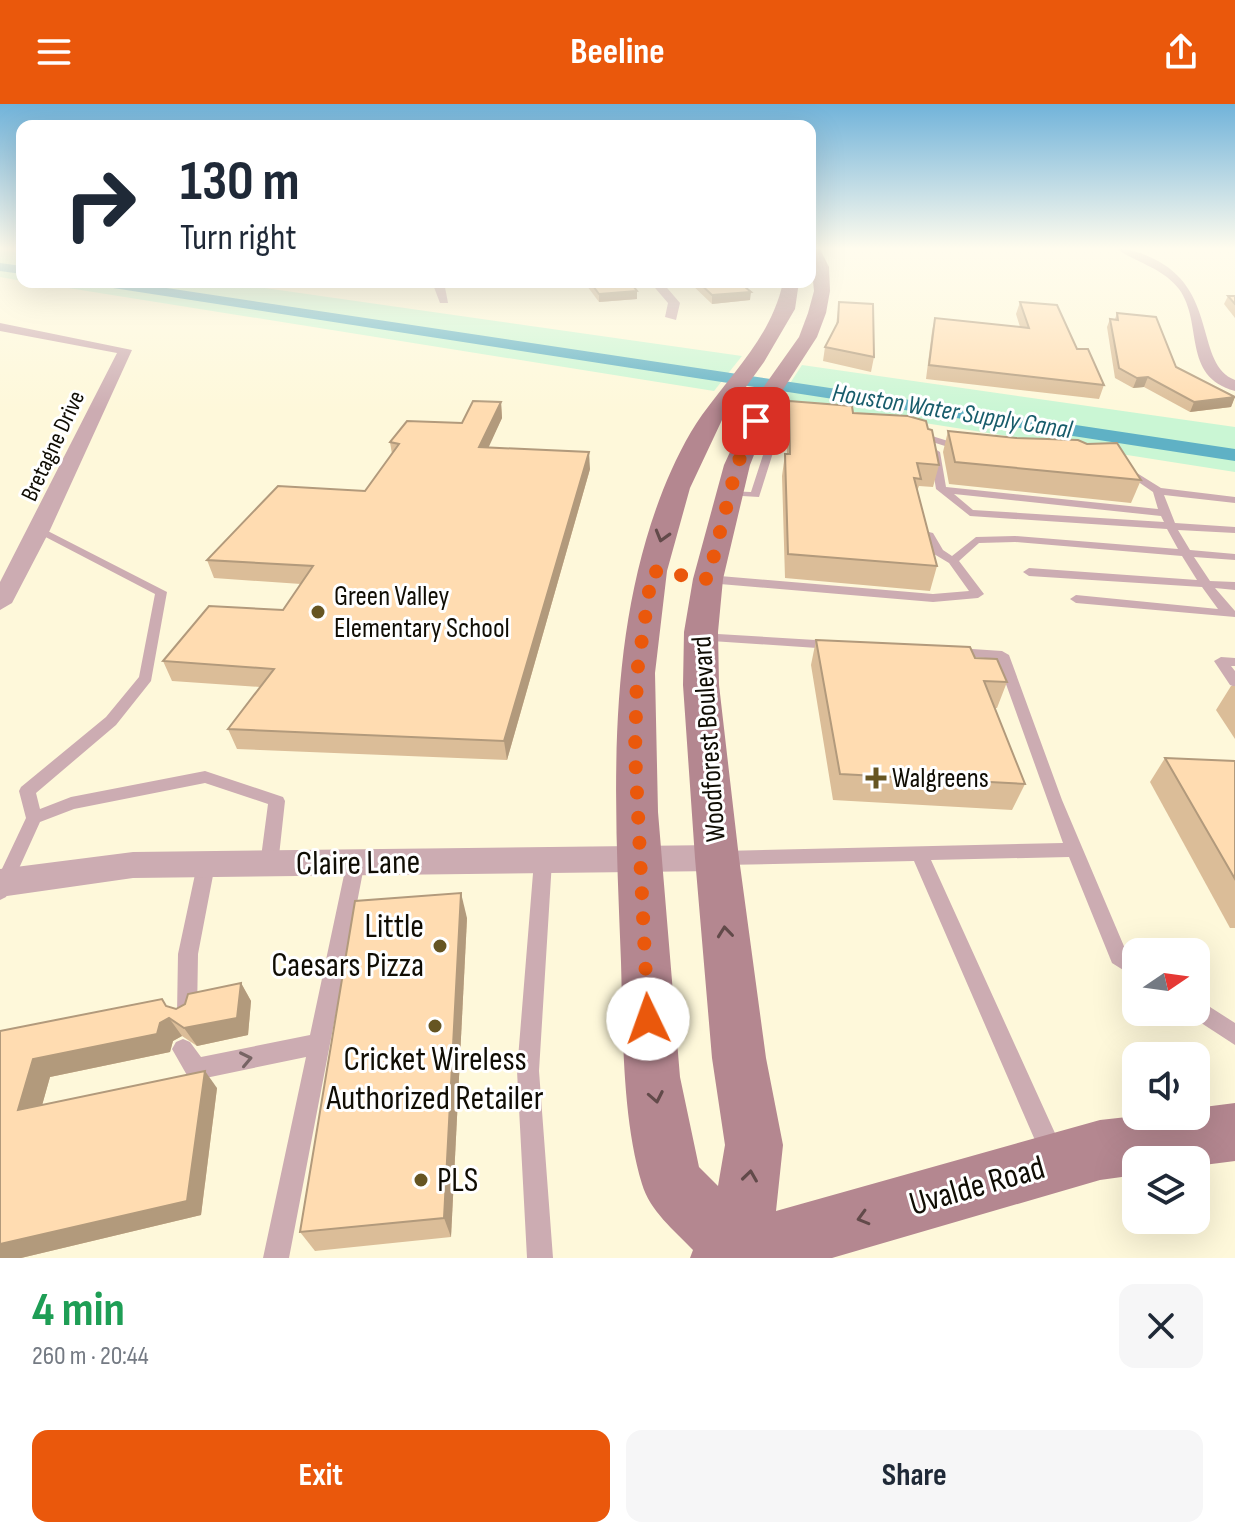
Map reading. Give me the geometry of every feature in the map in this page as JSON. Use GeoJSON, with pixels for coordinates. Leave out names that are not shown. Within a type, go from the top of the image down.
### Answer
{"type":"FeatureCollection","features":[{"type":"Feature","properties":{"kind":"main road"},"geometry":{"type":"LineString","coordinates":[[733,1256],[672,1183],[652,1077],[639,860],[637,673],[652,571],[677,488],[696,445],[761,349],[787,303]]}},
{"type":"Feature","properties":{"kind":"main road","name":"Woodforest Boulevard"},"geometry":{"type":"LineString","coordinates":[[733,1256],[754,1145],[739,1058],[717,858],[701,685],[701,637],[708,579],[737,465],[764,402],[813,323],[819,303]]}},
{"type":"Feature","properties":{"kind":"main road"},"geometry":{"type":"LineString","coordinates":[[652,571],[708,579]]}},
{"type":"Feature","properties":{"kind":"main road","name":"Uvalde Road"},"geometry":{"type":"LineString","coordinates":[[733,1256],[1100,1150],[1235,1132]]}},
{"type":"Feature","properties":{"kind":"street"},"geometry":{"type":"LineString","coordinates":[[671,317],[674,303]]}},
{"type":"Feature","properties":{"kind":"street"},"geometry":{"type":"LineString","coordinates":[[1192,303],[1210,367],[1217,377],[1235,386]]}},
{"type":"Feature","properties":{"kind":"street","name":"Bretagne Drive"},"geometry":{"type":"LineString","coordinates":[[0,327],[125,350],[40,530],[0,603]]}},
{"type":"Feature","properties":{"kind":"street","name":"Claire Lane"},"geometry":{"type":"LineString","coordinates":[[1,885],[133,865],[717,858]]}},
{"type":"Feature","properties":{"kind":"lane"},"geometry":{"type":"LineString","coordinates":[[729,493],[755,495],[780,415],[818,418]]}},
{"type":"Feature","properties":{"kind":"lane"},"geometry":{"type":"LineString","coordinates":[[908,431],[966,448]]}},
{"type":"Feature","properties":{"kind":"lane"},"geometry":{"type":"LineString","coordinates":[[932,439],[941,489],[970,513],[1235,530]]}},
{"type":"Feature","properties":{"kind":"lane"},"geometry":{"type":"LineString","coordinates":[[1120,465],[1158,491],[1235,500]]}},
{"type":"Feature","properties":{"kind":"lane"},"geometry":{"type":"LineString","coordinates":[[941,489],[1162,513]]}},
{"type":"Feature","properties":{"kind":"lane"},"geometry":{"type":"LineString","coordinates":[[1158,491],[1162,513],[1189,554],[1202,584],[1231,614]]}},
{"type":"Feature","properties":{"kind":"lane"},"geometry":{"type":"LineString","coordinates":[[1,885],[34,818],[27,791],[111,721],[146,678],[161,592],[40,530]]}},
{"type":"Feature","properties":{"kind":"lane"},"geometry":{"type":"LineString","coordinates":[[708,579],[933,598],[978,594],[953,561],[938,552],[929,535]]}},
{"type":"Feature","properties":{"kind":"lane"},"geometry":{"type":"LineString","coordinates":[[953,561],[976,540],[1015,539],[1235,557]]}},
{"type":"Feature","properties":{"kind":"lane"},"geometry":{"type":"LineString","coordinates":[[1029,572],[1235,586]]}},
{"type":"Feature","properties":{"kind":"lane"},"geometry":{"type":"LineString","coordinates":[[1076,599],[1231,614]]}},
{"type":"Feature","properties":{"kind":"lane"},"geometry":{"type":"LineString","coordinates":[[701,637],[843,645]]}},
{"type":"Feature","properties":{"kind":"lane"},"geometry":{"type":"LineString","coordinates":[[939,651],[1002,655],[1075,850],[1122,959]]}},
{"type":"Feature","properties":{"kind":"lane"},"geometry":{"type":"LineString","coordinates":[[1235,662],[1221,661],[1235,682]]}},
{"type":"Feature","properties":{"kind":"lane"},"geometry":{"type":"LineString","coordinates":[[34,818],[71,803],[205,777],[277,801],[269,865]]}},
{"type":"Feature","properties":{"kind":"lane"},"geometry":{"type":"LineString","coordinates":[[717,858],[1075,850]]}},
{"type":"Feature","properties":{"kind":"lane"},"geometry":{"type":"LineString","coordinates":[[919,853],[1057,1163]]}},
{"type":"Feature","properties":{"kind":"lane"},"geometry":{"type":"LineString","coordinates":[[276,1258],[356,861]]}},
{"type":"Feature","properties":{"kind":"lane"},"geometry":{"type":"LineString","coordinates":[[540,1258],[528,1071],[543,861]]}},
{"type":"Feature","properties":{"kind":"lane"},"geometry":{"type":"LineString","coordinates":[[187,1014],[188,954],[206,865]]}},
{"type":"Feature","properties":{"kind":"lane"},"geometry":{"type":"LineString","coordinates":[[1210,1018],[1235,1035]]}},
{"type":"Feature","properties":{"kind":"lane"},"geometry":{"type":"LineString","coordinates":[[183,1049],[196,1069],[319,1044]]}},
{"type":"Feature","properties":{"kind":"green space"},"geometry":{"type":"Polygon","coordinates":[[[162,303],[369,303],[742,356],[714,391],[162,303]]]}},
{"type":"Feature","properties":{"kind":"green space"},"geometry":{"type":"Polygon","coordinates":[[[802,365],[1235,427],[1235,472],[779,400],[802,365]]]}},
{"type":"Feature","properties":{"kind":"building"},"geometry":{"type":"Polygon","coordinates":[[[839,303],[873,304],[874,357],[825,347],[838,322],[839,303]]]}},
{"type":"Feature","properties":{"kind":"building"},"geometry":{"type":"Polygon","coordinates":[[[1020,303],[1057,305],[1077,349],[1088,349],[1104,385],[929,365],[935,318],[1029,328],[1020,303]]]}},
{"type":"Feature","properties":{"kind":"building"},"geometry":{"type":"Polygon","coordinates":[[[1117,313],[1156,317],[1176,367],[1235,397],[1194,402],[1148,377],[1137,378],[1119,368],[1110,319],[1118,320],[1117,313]]]}},
{"type":"Feature","properties":{"kind":"building"},"geometry":{"type":"Polygon","coordinates":[[[473,401],[501,402],[479,447],[589,452],[504,741],[228,729],[274,669],[163,661],[209,606],[283,610],[313,566],[207,560],[278,486],[365,491],[399,444],[390,442],[407,421],[462,423],[473,401]]]}},
{"type":"Feature","properties":{"kind":"building"},"geometry":{"type":"Polygon","coordinates":[[[789,401],[852,406],[853,413],[908,416],[926,421],[928,429],[932,430],[939,465],[917,463],[921,479],[914,478],[937,566],[788,554],[785,454],[790,454],[789,401]]]}},
{"type":"Feature","properties":{"kind":"building"},"geometry":{"type":"Polygon","coordinates":[[[948,431],[1078,440],[1087,444],[1117,443],[1141,480],[955,462],[948,431]]]}},
{"type":"Feature","properties":{"kind":"building","name":"Walgreens"},"geometry":{"type":"Polygon","coordinates":[[[816,640],[970,647],[975,658],[997,659],[1007,682],[984,681],[1025,784],[840,774],[816,640]]]}},
{"type":"Feature","properties":{"kind":"building"},"geometry":{"type":"Polygon","coordinates":[[[1165,758],[1235,761],[1235,879],[1165,758]]]}},
{"type":"Feature","properties":{"kind":"building"},"geometry":{"type":"Polygon","coordinates":[[[461,893],[444,1218],[300,1232],[355,901],[461,893]]]}},
{"type":"Feature","properties":{"kind":"building"},"geometry":{"type":"Polygon","coordinates":[[[241,983],[237,1018],[184,1028],[169,1018],[160,1023],[157,1034],[33,1059],[18,1110],[205,1071],[187,1201],[0,1244],[0,1031],[162,999],[166,1006],[176,1009],[185,1004],[188,994],[241,983]]]}},
{"type":"Feature","properties":{"kind":"waterway","name":"Houston Water Supply Canal"},"geometry":{"type":"LineString","coordinates":[[237,303],[1235,455]]}},
{"type":"Feature","properties":{"kind":"place","name":"Green Valley Elementary School"},"geometry":{"type":"Point","coordinates":[318,612]}},
{"type":"Feature","properties":{"kind":"place","name":"Walgreens"},"geometry":{"type":"Point","coordinates":[876,778]}},
{"type":"Feature","properties":{"kind":"place","name":"Little Caesars Pizza"},"geometry":{"type":"Point","coordinates":[440,946]}},
{"type":"Feature","properties":{"kind":"place","name":"Cricket Wireless Authorized Retailer"},"geometry":{"type":"Point","coordinates":[435,1026]}},
{"type":"Feature","properties":{"kind":"place","name":"PLS"},"geometry":{"type":"Point","coordinates":[421,1180]}},
{"type":"Feature","properties":{"kind":"route"},"geometry":{"type":"LineString","coordinates":[[648,1019],[635,752],[637,673],[652,571],[708,579],[737,465],[756,421]]}}]}
